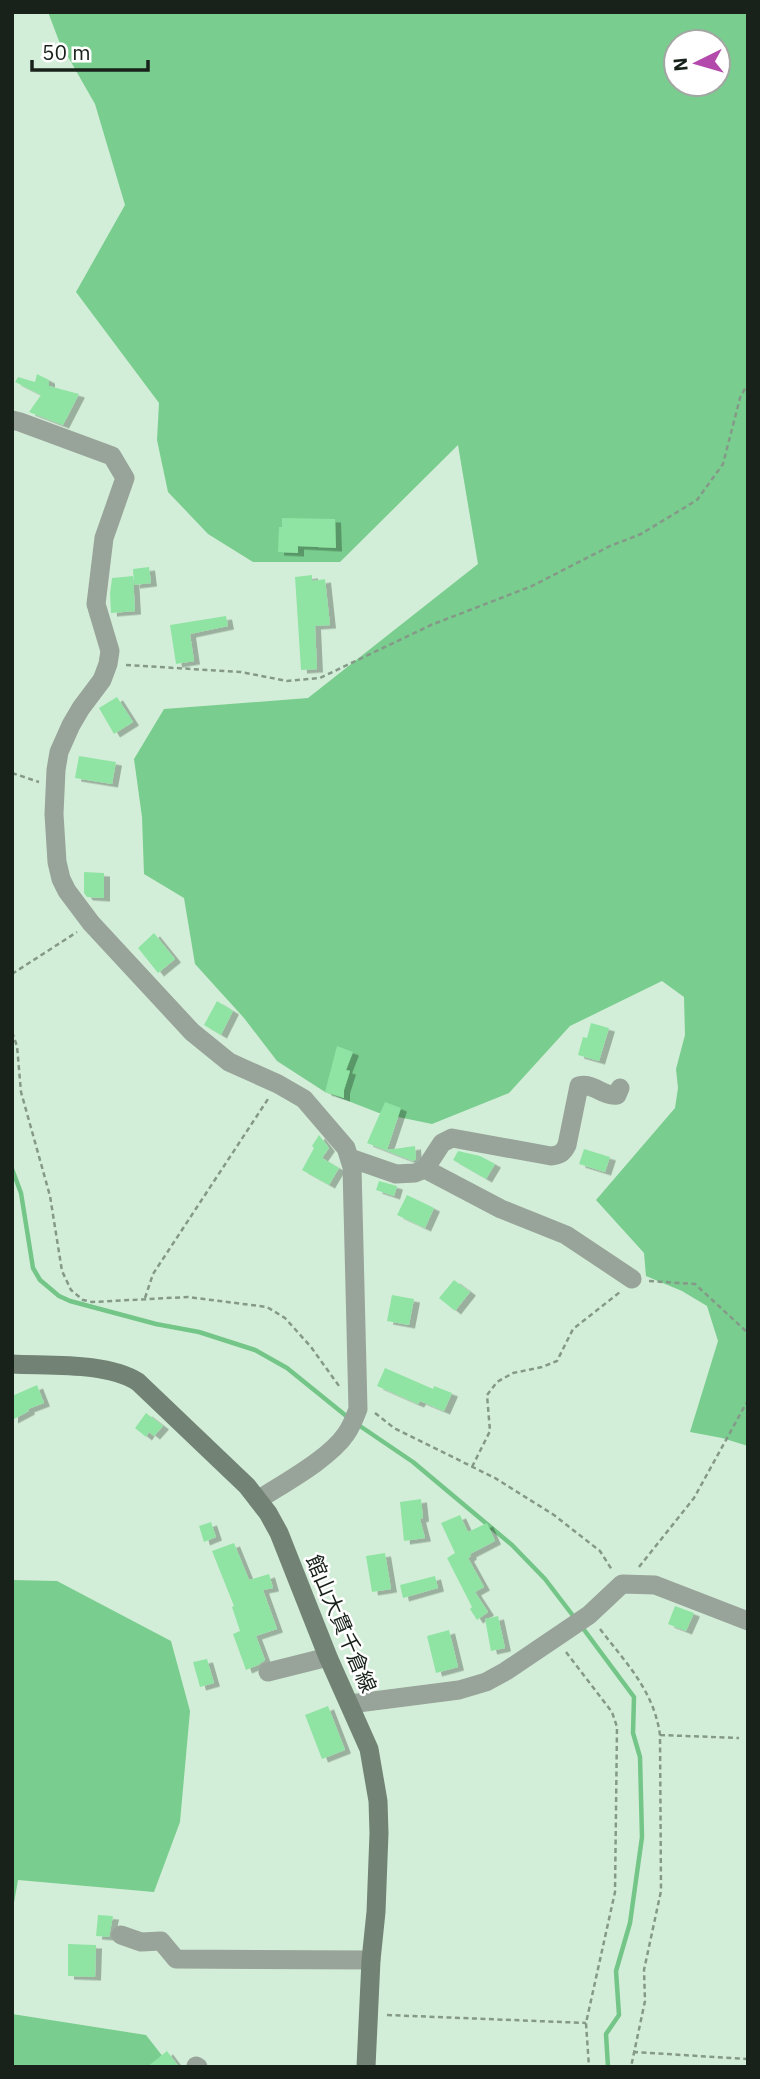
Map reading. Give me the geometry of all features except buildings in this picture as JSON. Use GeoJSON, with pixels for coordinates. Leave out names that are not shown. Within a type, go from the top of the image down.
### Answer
{"type":"FeatureCollection","features":[{"type":"Feature","properties":{"kind":"main road","name":"館山大貫千倉線"},"geometry":{"type":"LineString","coordinates":[[12,1364],[102,1369],[127,1375],[138,1382],[233,1472],[258,1500],[279,1533],[328,1657],[369,1749],[378,1801],[379,1864],[366,2067]]}},
{"type":"Feature","properties":{"kind":"street"},"geometry":{"type":"LineString","coordinates":[[12,420],[112,456],[125,478],[104,538],[96,604],[110,651],[108,664],[102,680],[81,708],[59,752],[54,814],[57,862],[61,879],[91,922],[203,1043],[229,1062],[304,1099],[346,1148],[350,1158],[358,1409],[348,1433],[325,1455],[258,1500]]}},
{"type":"Feature","properties":{"kind":"street"},"geometry":{"type":"LineString","coordinates":[[350,1158],[396,1174],[415,1173],[425,1169],[442,1143],[452,1138],[551,1156],[559,1155],[568,1145],[579,1086],[585,1084],[611,1096],[617,1095],[620,1088]]}},
{"type":"Feature","properties":{"kind":"street"},"geometry":{"type":"LineString","coordinates":[[425,1169],[501,1209],[566,1235],[632,1279]]}},
{"type":"Feature","properties":{"kind":"street"},"geometry":{"type":"LineString","coordinates":[[350,1704],[459,1690],[486,1682],[589,1615],[622,1584],[655,1586],[748,1621]]}},
{"type":"Feature","properties":{"kind":"street"},"geometry":{"type":"LineString","coordinates":[[268,1672],[328,1657]]}},
{"type":"Feature","properties":{"kind":"street"},"geometry":{"type":"LineString","coordinates":[[121,1935],[141,1942],[161,1941],[176,1959],[371,1960]]}},
{"type":"Feature","properties":{"kind":"path"},"geometry":{"type":"LineString","coordinates":[[108,664],[241,672],[287,681],[320,678],[430,625],[532,586],[610,546],[641,534],[697,500],[723,464],[740,398],[748,383]]}},
{"type":"Feature","properties":{"kind":"path"},"geometry":{"type":"LineString","coordinates":[[12,773],[55,787]]}},
{"type":"Feature","properties":{"kind":"path"},"geometry":{"type":"LineString","coordinates":[[12,974],[91,922]]}},
{"type":"Feature","properties":{"kind":"path"},"geometry":{"type":"LineString","coordinates":[[12,1032],[17,1046],[21,1093],[50,1196],[62,1272],[71,1290],[83,1300],[92,1302],[188,1297],[267,1307],[285,1318],[311,1347],[358,1409],[369,1408],[394,1428],[495,1478],[554,1516],[600,1551],[622,1584],[646,1560],[694,1499],[748,1400]]}},
{"type":"Feature","properties":{"kind":"path"},"geometry":{"type":"LineString","coordinates":[[145,1298],[153,1274],[278,1084]]}},
{"type":"Feature","properties":{"kind":"path"},"geometry":{"type":"LineString","coordinates":[[472,1466],[490,1431],[487,1395],[496,1381],[513,1373],[556,1361],[573,1329],[632,1279],[695,1284],[748,1333]]}},
{"type":"Feature","properties":{"kind":"path"},"geometry":{"type":"LineString","coordinates":[[589,1615],[646,1690],[658,1718],[660,1735],[661,1891],[644,1970],[645,2001],[631,2067]]}},
{"type":"Feature","properties":{"kind":"path"},"geometry":{"type":"LineString","coordinates":[[555,1638],[612,1712],[617,1727],[615,1892],[586,2024],[589,2067]]}},
{"type":"Feature","properties":{"kind":"path"},"geometry":{"type":"LineString","coordinates":[[660,1735],[739,1738]]}},
{"type":"Feature","properties":{"kind":"path"},"geometry":{"type":"LineString","coordinates":[[369,2014],[586,2024]]}},
{"type":"Feature","properties":{"kind":"path"},"geometry":{"type":"LineString","coordinates":[[633,2052],[748,2059]]}},
{"type":"Feature","properties":{"kind":"green space"},"geometry":{"type":"Polygon","coordinates":[[[48,12],[748,12],[748,1446],[690,1432],[718,1341],[707,1306],[682,1291],[646,1276],[644,1253],[596,1200],[675,1108],[678,1088],[676,1069],[685,1035],[684,997],[662,981],[570,1026],[509,1093],[432,1124],[379,1113],[325,1092],[277,1061],[244,1018],[195,964],[184,898],[144,874],[142,817],[134,759],[164,709],[308,698],[478,564],[458,445],[340,562],[253,562],[208,534],[168,492],[157,440],[159,403],[76,292],[125,205],[95,104],[59,41],[48,12]]]}},
{"type":"Feature","properties":{"kind":"green space"},"geometry":{"type":"Polygon","coordinates":[[[12,1580],[57,1581],[171,1641],[190,1711],[180,1822],[154,1892],[18,1880],[12,1914],[12,1580]]]}},
{"type":"Feature","properties":{"kind":"green space"},"geometry":{"type":"Polygon","coordinates":[[[12,2014],[146,2035],[171,2067],[12,2067],[12,2014]]]}},
{"type":"Feature","properties":{"kind":"waterway"},"geometry":{"type":"LineString","coordinates":[[12,1169],[21,1193],[33,1268],[40,1280],[59,1296],[156,1324],[199,1332],[255,1350],[287,1368],[350,1419]]}},
{"type":"Feature","properties":{"kind":"waterway"},"geometry":{"type":"LineString","coordinates":[[357,1424],[413,1462],[512,1545],[545,1579],[574,1617]]}},
{"type":"Feature","properties":{"kind":"waterway"},"geometry":{"type":"LineString","coordinates":[[582,1627],[634,1697],[633,1733],[640,1757],[642,1837],[630,1923],[616,1971],[619,2015],[606,2034],[608,2067]]}}]}
